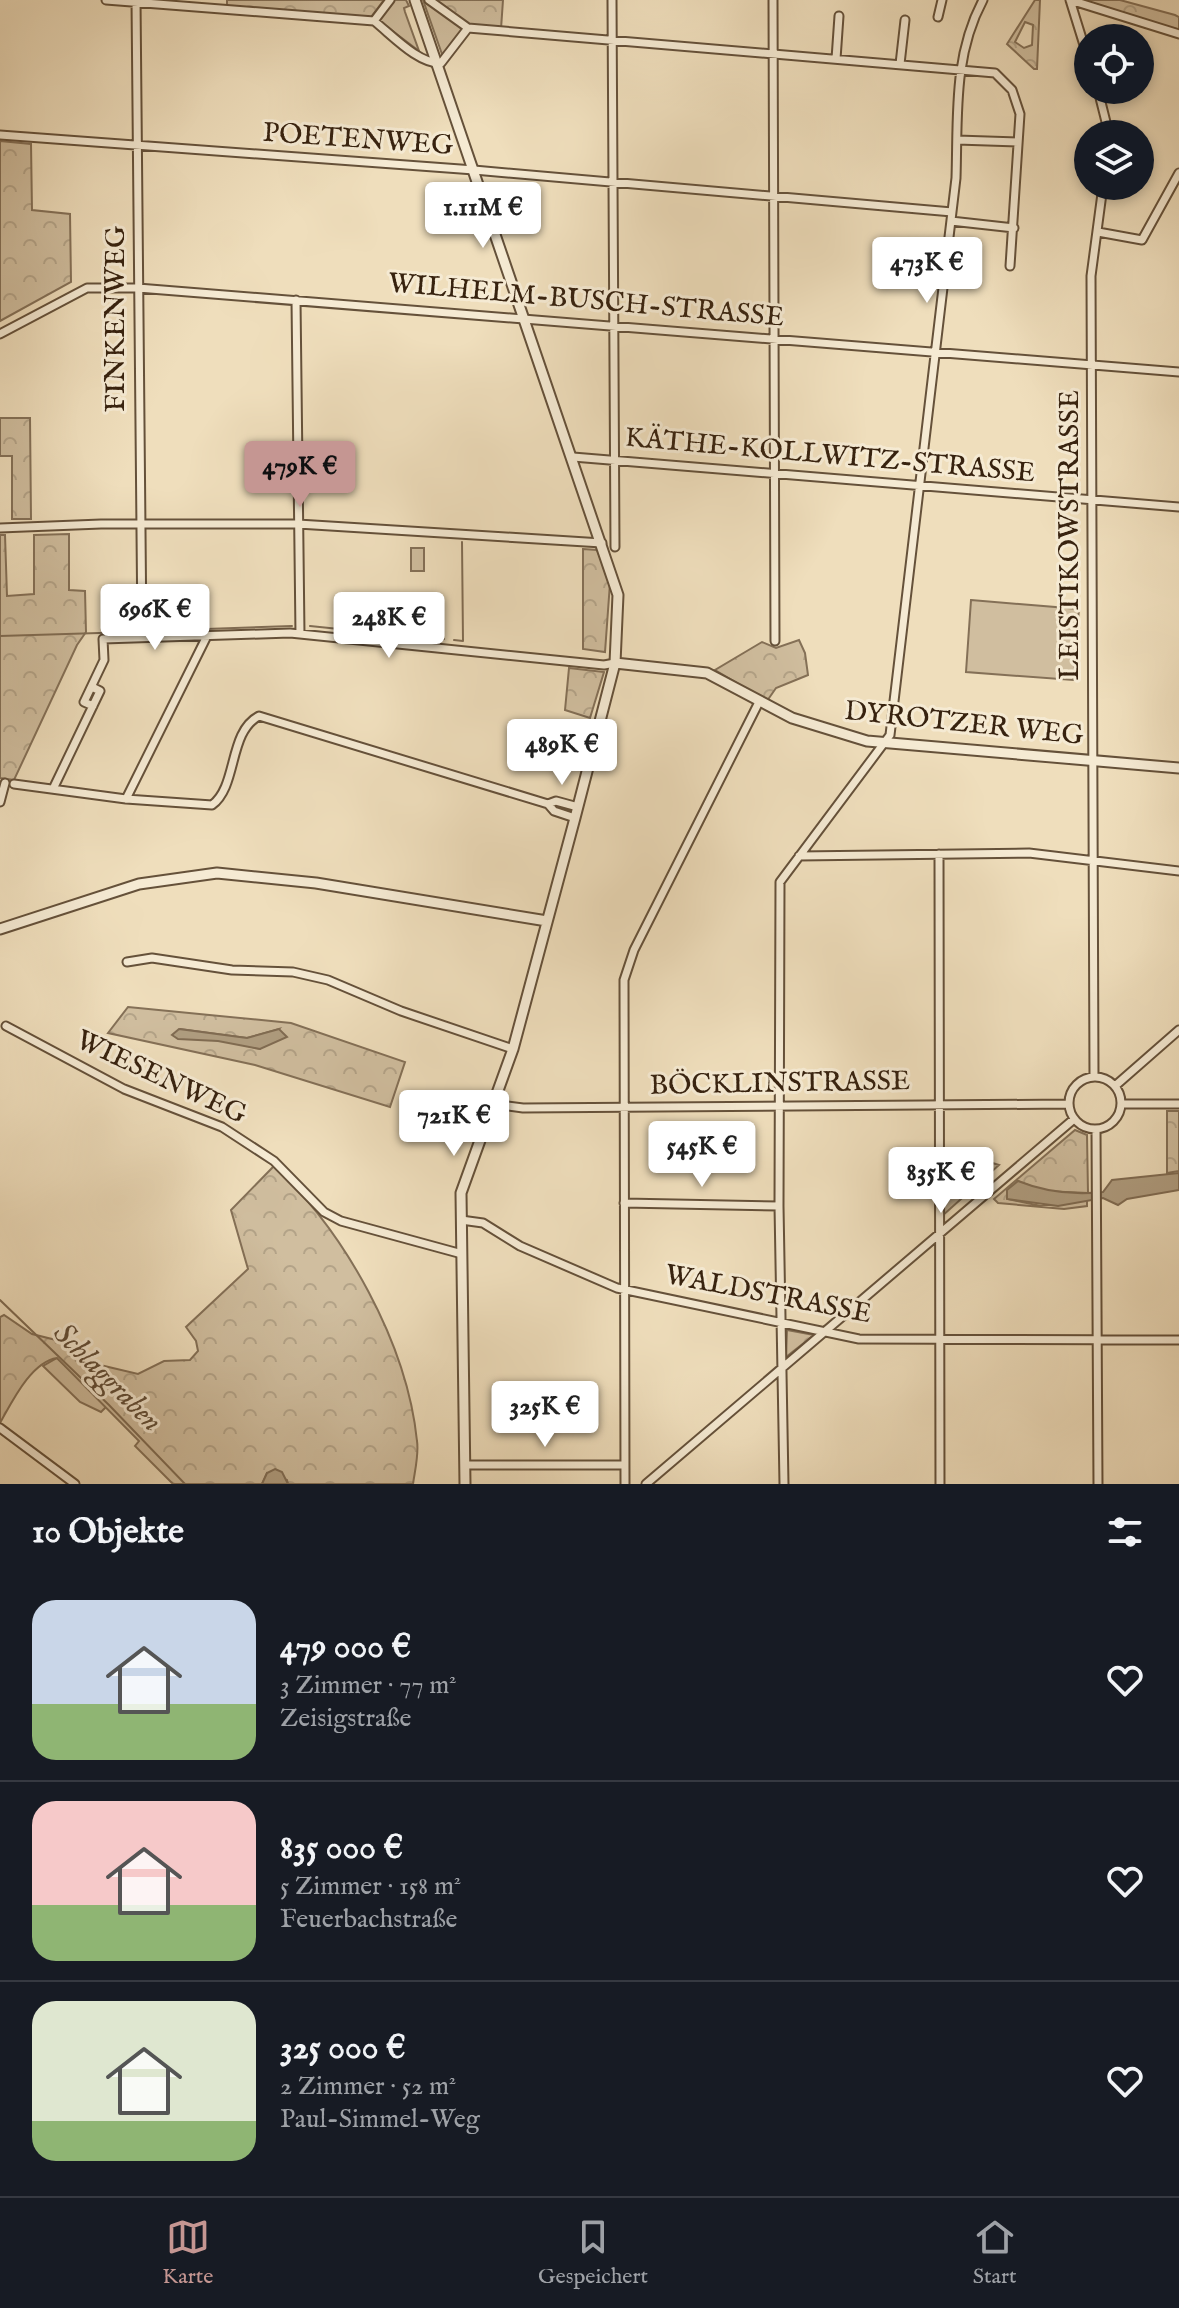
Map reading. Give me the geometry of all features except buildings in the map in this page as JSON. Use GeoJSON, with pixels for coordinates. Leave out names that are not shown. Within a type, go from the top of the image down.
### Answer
{"type":"FeatureCollection","features":[{"type":"Feature","properties":{"kind":"street"},"geometry":{"type":"LineString","coordinates":[[106,0],[374,21],[424,60],[435,63],[441,63],[468,28]]}},
{"type":"Feature","properties":{"kind":"street"},"geometry":{"type":"LineString","coordinates":[[374,21],[390,0]]}},
{"type":"Feature","properties":{"kind":"street"},"geometry":{"type":"LineString","coordinates":[[409,0],[428,54],[435,63]]}},
{"type":"Feature","properties":{"kind":"street"},"geometry":{"type":"LineString","coordinates":[[415,0],[616,583],[615,663],[513,1049],[463,1185],[465,1484]]}},
{"type":"Feature","properties":{"kind":"street"},"geometry":{"type":"LineString","coordinates":[[429,0],[468,28],[995,73],[1012,90],[1020,114],[1010,266]]}},
{"type":"Feature","properties":{"kind":"street"},"geometry":{"type":"LineString","coordinates":[[612,0],[617,326],[615,547]]}},
{"type":"Feature","properties":{"kind":"street"},"geometry":{"type":"LineString","coordinates":[[773,0],[777,473],[775,641]]}},
{"type":"Feature","properties":{"kind":"street"},"geometry":{"type":"LineString","coordinates":[[938,17],[942,0]]}},
{"type":"Feature","properties":{"kind":"street"},"geometry":{"type":"LineString","coordinates":[[1070,0],[1179,34]]}},
{"type":"Feature","properties":{"kind":"street"},"geometry":{"type":"LineString","coordinates":[[1070,0],[1077,24]]}},
{"type":"Feature","properties":{"kind":"street","name":"FINKENWEG"},"geometry":{"type":"LineString","coordinates":[[136,1],[142,637]]}},
{"type":"Feature","properties":{"kind":"street"},"geometry":{"type":"LineString","coordinates":[[784,1484],[779,1206],[780,882],[890,735],[952,217],[957,140],[955,108],[960,68],[981,1]]}},
{"type":"Feature","properties":{"kind":"street"},"geometry":{"type":"LineString","coordinates":[[836,59],[839,16]]}},
{"type":"Feature","properties":{"kind":"street"},"geometry":{"type":"LineString","coordinates":[[900,64],[905,20]]}},
{"type":"Feature","properties":{"kind":"street","name":"POETENWEG"},"geometry":{"type":"LineString","coordinates":[[0,135],[474,170],[774,197],[952,217],[1014,228]]}},
{"type":"Feature","properties":{"kind":"street"},"geometry":{"type":"LineString","coordinates":[[957,140],[1018,142]]}},
{"type":"Feature","properties":{"kind":"street"},"geometry":{"type":"LineString","coordinates":[[1098,232],[1142,240],[1179,173]]}},
{"type":"Feature","properties":{"kind":"street","name":"LEISTIKOWSTRASSE"},"geometry":{"type":"LineString","coordinates":[[1094,1077],[1091,276],[1101,200]]}},
{"type":"Feature","properties":{"kind":"street","name":"WILHELM-BUSCH-STRASSE"},"geometry":{"type":"LineString","coordinates":[[0,334],[87,288],[138,288],[1179,372]]}},
{"type":"Feature","properties":{"kind":"street"},"geometry":{"type":"LineString","coordinates":[[296,300],[300,634]]}},
{"type":"Feature","properties":{"kind":"street","name":"KÄTHE-KOLLWITZ-STRASSE"},"geometry":{"type":"LineString","coordinates":[[573,457],[1179,507]]}},
{"type":"Feature","properties":{"kind":"street"},"geometry":{"type":"LineString","coordinates":[[0,528],[298,524],[602,543]]}},
{"type":"Feature","properties":{"kind":"street"},"geometry":{"type":"LineString","coordinates":[[53,789],[93,706],[84,702],[104,660],[103,639],[300,634],[604,665],[615,663]]}},
{"type":"Feature","properties":{"kind":"street"},"geometry":{"type":"LineString","coordinates":[[126,799],[207,636]]}},
{"type":"Feature","properties":{"kind":"street","name":"DYROTZER WEG"},"geometry":{"type":"LineString","coordinates":[[615,663],[707,673],[725,679],[759,702],[815,728],[886,743],[1179,768]]}},
{"type":"Feature","properties":{"kind":"street"},"geometry":{"type":"LineString","coordinates":[[625,1484],[622,1009],[628,964],[759,702]]}},
{"type":"Feature","properties":{"kind":"street"},"geometry":{"type":"LineString","coordinates":[[0,802],[10,783],[126,799],[212,805],[219,798],[228,767],[249,724],[259,716],[548,804],[554,811],[575,818]]}},
{"type":"Feature","properties":{"kind":"street"},"geometry":{"type":"LineString","coordinates":[[548,804],[556,801],[578,807]]}},
{"type":"Feature","properties":{"kind":"street"},"geometry":{"type":"LineString","coordinates":[[799,856],[1029,853],[1179,871]]}},
{"type":"Feature","properties":{"kind":"street"},"geometry":{"type":"LineString","coordinates":[[939,854],[940,1484]]}},
{"type":"Feature","properties":{"kind":"street"},"geometry":{"type":"LineString","coordinates":[[0,929],[139,884],[217,873],[316,883],[547,921]]}},
{"type":"Feature","properties":{"kind":"street"},"geometry":{"type":"LineString","coordinates":[[127,962],[152,958],[232,970],[293,972],[328,980],[401,1011],[513,1049]]}},
{"type":"Feature","properties":{"kind":"street","name":"WIESENWEG"},"geometry":{"type":"LineString","coordinates":[[6,1026],[124,1089],[222,1127],[274,1161],[324,1212],[341,1221],[462,1254]]}},
{"type":"Feature","properties":{"kind":"street"},"geometry":{"type":"LineString","coordinates":[[1115,1086],[1179,1030]]}},
{"type":"Feature","properties":{"kind":"street"},"geometry":{"type":"LineString","coordinates":[[1094,1077],[1115,1086],[1121,1104],[1114,1122],[1096,1130],[1074,1119],[1069,1104],[1076,1086],[1094,1077]]}},
{"type":"Feature","properties":{"kind":"street","name":"BÖCKLINSTRASSE"},"geometry":{"type":"LineString","coordinates":[[492,1104],[523,1108],[1069,1104]]}},
{"type":"Feature","properties":{"kind":"street"},"geometry":{"type":"LineString","coordinates":[[1121,1104],[1179,1104]]}},
{"type":"Feature","properties":{"kind":"street"},"geometry":{"type":"LineString","coordinates":[[646,1484],[1074,1119]]}},
{"type":"Feature","properties":{"kind":"street"},"geometry":{"type":"LineString","coordinates":[[1096,1130],[1098,1484]]}},
{"type":"Feature","properties":{"kind":"street"},"geometry":{"type":"LineString","coordinates":[[624,1203],[779,1206]]}},
{"type":"Feature","properties":{"kind":"street","name":"WALDSTRASSE"},"geometry":{"type":"LineString","coordinates":[[461,1220],[483,1223],[520,1246],[624,1289],[859,1339],[1179,1340]]}},
{"type":"Feature","properties":{"kind":"street"},"geometry":{"type":"LineString","coordinates":[[0,1428],[75,1484]]}},
{"type":"Feature","properties":{"kind":"street"},"geometry":{"type":"LineString","coordinates":[[465,1465],[625,1465]]}},
{"type":"Feature","properties":{"kind":"green space"},"geometry":{"type":"Polygon","coordinates":[[[227,0],[384,0],[371,17],[227,8],[227,0]]]}},
{"type":"Feature","properties":{"kind":"green space"},"geometry":{"type":"Polygon","coordinates":[[[395,0],[406,0],[409,6],[404,8],[419,51],[378,20],[395,0]]]}},
{"type":"Feature","properties":{"kind":"green space"},"geometry":{"type":"Polygon","coordinates":[[[423,0],[466,28],[443,57],[423,0]]]}},
{"type":"Feature","properties":{"kind":"green space"},"geometry":{"type":"Polygon","coordinates":[[[436,0],[503,0],[501,29],[469,25],[436,0]]]}},
{"type":"Feature","properties":{"kind":"green space"},"geometry":{"type":"Polygon","coordinates":[[[1035,0],[1040,0],[1037,69],[1007,44],[1035,0]],[[1025,22],[1015,42],[1024,48],[1032,45],[1033,25],[1025,22]]]}},
{"type":"Feature","properties":{"kind":"green space"},"geometry":{"type":"Polygon","coordinates":[[[1079,0],[1120,0],[1175,15],[1179,17],[1179,31],[1079,0]]]}},
{"type":"Feature","properties":{"kind":"green space"},"geometry":{"type":"Polygon","coordinates":[[[0,141],[31,144],[32,210],[70,214],[71,282],[0,321],[0,141]]]}},
{"type":"Feature","properties":{"kind":"green space"},"geometry":{"type":"Polygon","coordinates":[[[0,418],[30,418],[31,519],[12,519],[12,456],[0,456],[0,418]]]}},
{"type":"Feature","properties":{"kind":"green space"},"geometry":{"type":"Polygon","coordinates":[[[69,534],[69,590],[85,591],[86,632],[77,645],[14,780],[0,778],[0,535],[5,535],[7,596],[34,594],[34,535],[69,534]]]}},
{"type":"Feature","properties":{"kind":"green space"},"geometry":{"type":"Polygon","coordinates":[[[411,548],[424,548],[424,571],[411,571],[411,548]]]}},
{"type":"Feature","properties":{"kind":"green space"},"geometry":{"type":"Polygon","coordinates":[[[583,549],[597,550],[610,583],[605,652],[583,649],[583,549]]]}},
{"type":"Feature","properties":{"kind":"green space"},"geometry":{"type":"Polygon","coordinates":[[[971,600],[1079,609],[1073,680],[966,672],[971,600]]]}},
{"type":"Feature","properties":{"kind":"green space"},"geometry":{"type":"Polygon","coordinates":[[[799,640],[805,653],[808,675],[776,688],[767,701],[715,670],[762,642],[776,648],[799,640]]]}},
{"type":"Feature","properties":{"kind":"green space"},"geometry":{"type":"Polygon","coordinates":[[[569,668],[604,672],[590,718],[565,710],[569,668]]]}},
{"type":"Feature","properties":{"kind":"green space"},"geometry":{"type":"Polygon","coordinates":[[[128,1007],[291,1023],[405,1062],[390,1107],[255,1065],[108,1033],[128,1007]],[[180,1029],[260,1049],[279,1029],[247,1038],[180,1029]]]}},
{"type":"Feature","properties":{"kind":"green space"},"geometry":{"type":"Polygon","coordinates":[[[1167,1111],[1179,1111],[1179,1171],[1167,1173],[1167,1111]]]}},
{"type":"Feature","properties":{"kind":"green space"},"geometry":{"type":"Polygon","coordinates":[[[1075,1130],[1087,1135],[1088,1193],[1043,1191],[1018,1181],[1008,1199],[1041,1206],[1087,1200],[1087,1206],[1064,1209],[998,1203],[994,1199],[1075,1130]]]}},
{"type":"Feature","properties":{"kind":"green space"},"geometry":{"type":"Polygon","coordinates":[[[943,1148],[999,1165],[941,1217],[943,1148]]]}},
{"type":"Feature","properties":{"kind":"green space"},"geometry":{"type":"Polygon","coordinates":[[[274,1166],[325,1223],[348,1256],[386,1328],[411,1404],[417,1446],[413,1484],[288,1484],[287,1480],[267,1473],[262,1484],[173,1484],[135,1446],[139,1441],[57,1358],[48,1361],[31,1375],[0,1423],[0,1317],[4,1315],[32,1334],[68,1343],[96,1364],[138,1374],[164,1361],[190,1360],[198,1351],[196,1341],[186,1327],[248,1269],[231,1210],[274,1166]]]}},
{"type":"Feature","properties":{"kind":"green space"},"geometry":{"type":"Polygon","coordinates":[[[787,1330],[814,1335],[786,1357],[787,1330]]]}},
{"type":"Feature","properties":{"kind":"green space"},"geometry":{"type":"Polygon","coordinates":[[[57,1358],[107,1406],[101,1412],[80,1402],[43,1366],[57,1358]]]}},
{"type":"Feature","properties":{"kind":"shaded area"},"geometry":{"type":"Polygon","coordinates":[[[179,1029],[247,1038],[279,1029],[287,1037],[260,1049],[218,1041],[178,1039],[172,1035],[179,1029]]]}},
{"type":"Feature","properties":{"kind":"shaded area"},"geometry":{"type":"Polygon","coordinates":[[[1179,1173],[1179,1190],[1127,1199],[1118,1205],[1103,1198],[1058,1206],[1007,1199],[1007,1190],[1018,1181],[1049,1190],[1092,1193],[1103,1192],[1112,1180],[1179,1173]]]}},
{"type":"Feature","properties":{"kind":"shaded area"},"geometry":{"type":"Polygon","coordinates":[[[275,1469],[282,1472],[288,1484],[262,1484],[267,1473],[275,1469]]]}},
{"type":"Feature","properties":{"kind":"waterway"},"geometry":{"type":"LineString","coordinates":[[454,640],[463,641],[462,542]]}},
{"type":"Feature","properties":{"kind":"waterway"},"geometry":{"type":"LineString","coordinates":[[148,631],[292,626]]}},
{"type":"Feature","properties":{"kind":"waterway"},"geometry":{"type":"LineString","coordinates":[[310,626],[407,636]]}},
{"type":"Feature","properties":{"kind":"waterway"},"geometry":{"type":"LineString","coordinates":[[0,636],[132,632]]}},
{"type":"Feature","properties":{"kind":"waterway"},"geometry":{"type":"LineString","coordinates":[[418,637],[444,639]]}},
{"type":"Feature","properties":{"kind":"waterway","name":"Schlaggraben"},"geometry":{"type":"LineString","coordinates":[[0,1300],[109,1405],[185,1484]]}}]}
